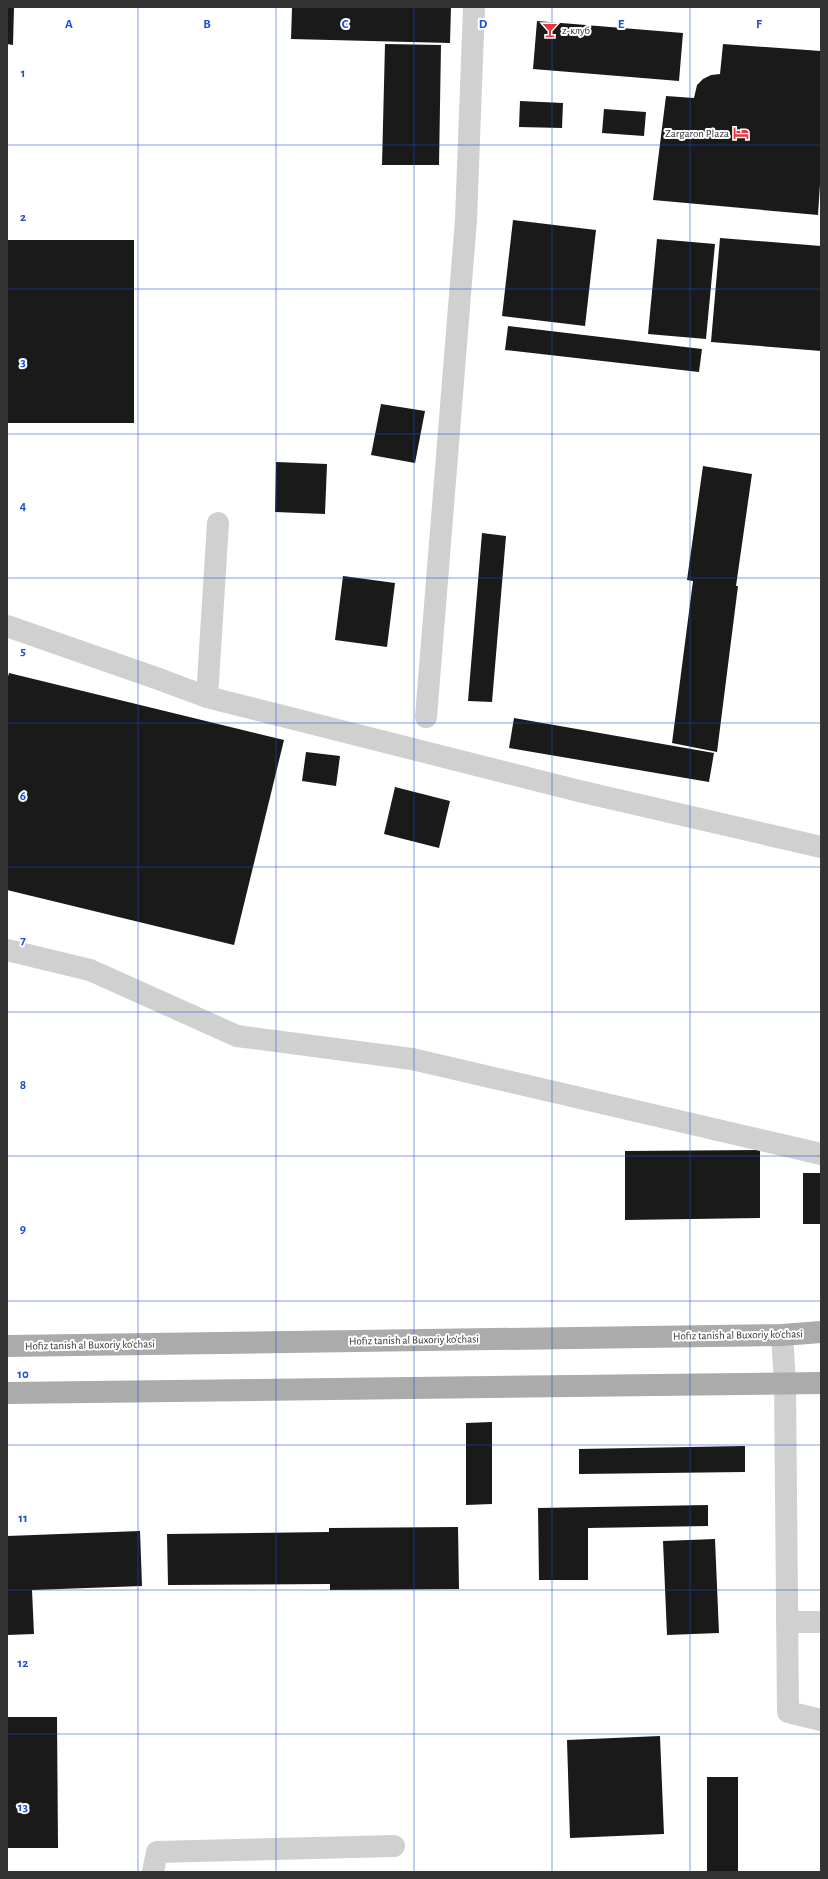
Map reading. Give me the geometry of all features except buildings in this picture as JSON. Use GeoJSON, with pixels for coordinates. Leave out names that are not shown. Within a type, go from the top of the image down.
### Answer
{"type":"FeatureCollection","features":[{"type":"Feature","properties":{"kind":"main road","name":"Hofiz tanish al Buxoriy ko'chasi"},"geometry":{"type":"LineString","coordinates":[[7,1346],[782,1335],[821,1332]]}},
{"type":"Feature","properties":{"kind":"main road"},"geometry":{"type":"LineString","coordinates":[[7,1393],[821,1383]]}},
{"type":"Feature","properties":{"kind":"street"},"geometry":{"type":"LineString","coordinates":[[426,717],[466,220],[474,7]]}},
{"type":"Feature","properties":{"kind":"street"},"geometry":{"type":"LineString","coordinates":[[207,698],[218,523]]}},
{"type":"Feature","properties":{"kind":"street"},"geometry":{"type":"LineString","coordinates":[[7,626],[156,678],[207,698],[579,791],[821,847]]}},
{"type":"Feature","properties":{"kind":"street"},"geometry":{"type":"LineString","coordinates":[[7,950],[90,970],[237,1036],[412,1059],[821,1154]]}},
{"type":"Feature","properties":{"kind":"street"},"geometry":{"type":"LineString","coordinates":[[782,1335],[786,1383],[788,1712],[821,1720]]}},
{"type":"Feature","properties":{"kind":"street"},"geometry":{"type":"LineString","coordinates":[[787,1622],[821,1622]]}},
{"type":"Feature","properties":{"kind":"street"},"geometry":{"type":"LineString","coordinates":[[153,1872],[157,1852],[394,1846]]}},
{"type":"Feature","properties":{"kind":"place","name":"z-клуб"},"geometry":{"type":"Point","coordinates":[550,30]}},
{"type":"Feature","properties":{"kind":"place","name":"Zargaron Plaza"},"geometry":{"type":"Point","coordinates":[741,133]}}]}
